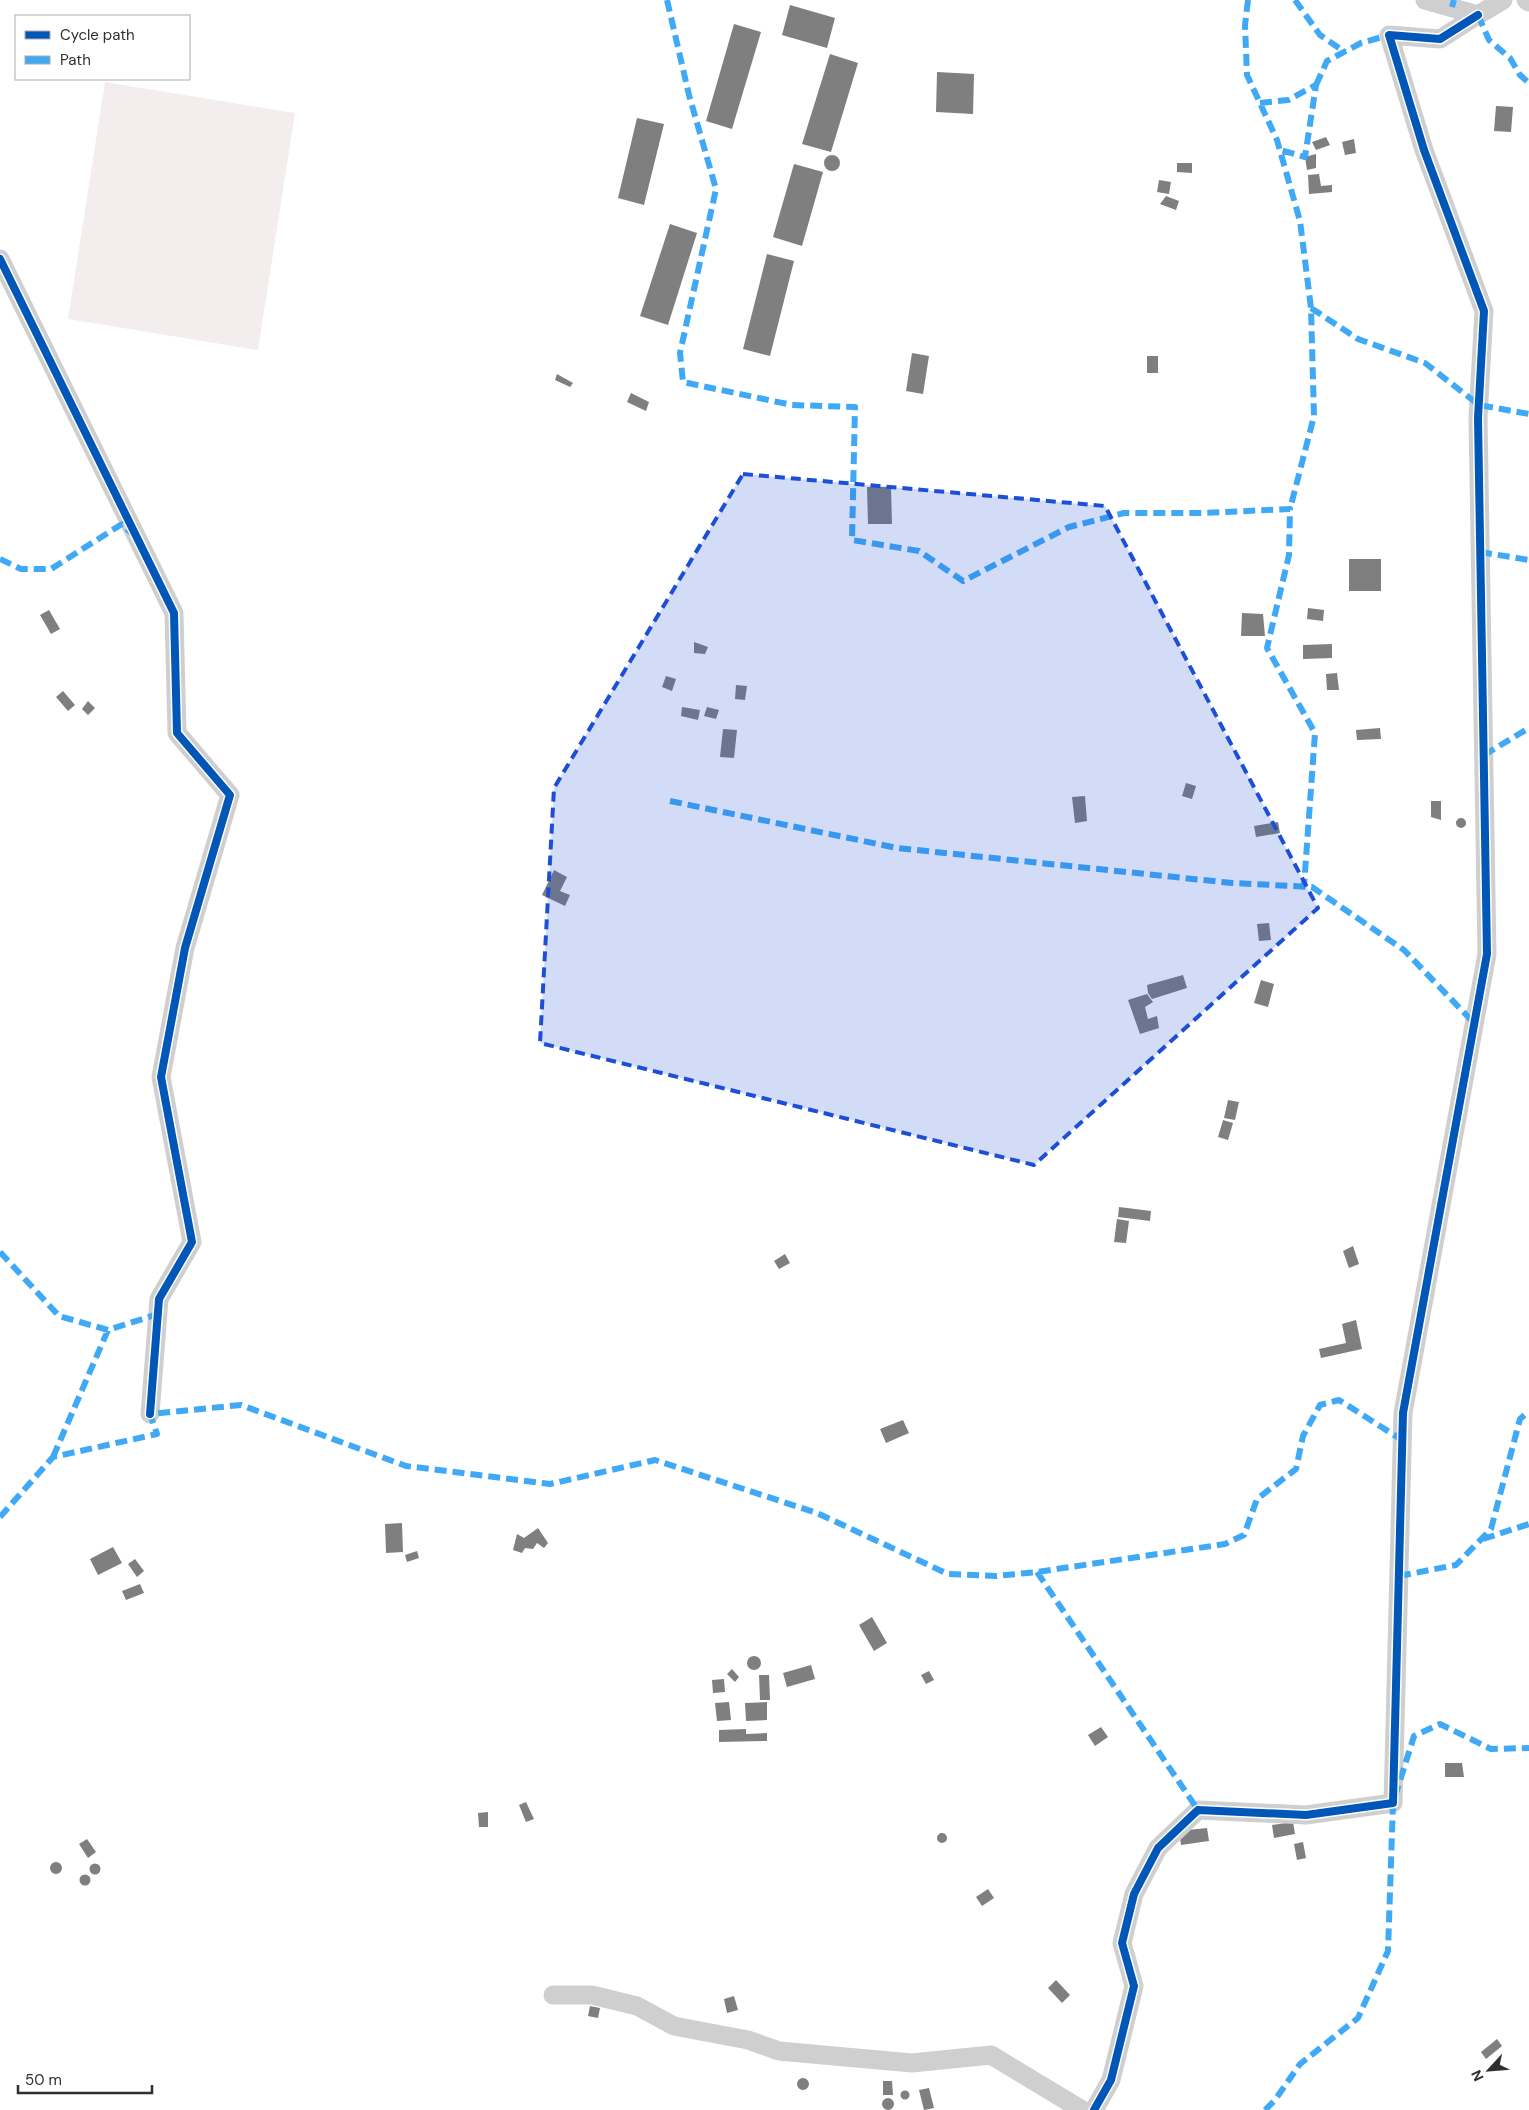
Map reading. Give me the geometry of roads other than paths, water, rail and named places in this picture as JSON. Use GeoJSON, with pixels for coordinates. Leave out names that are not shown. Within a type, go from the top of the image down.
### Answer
{"type":"FeatureCollection","features":[{"type":"Feature","properties":{"kind":"street"},"geometry":{"type":"LineString","coordinates":[[1425,0],[1478,15]]}},
{"type":"Feature","properties":{"kind":"street"},"geometry":{"type":"LineString","coordinates":[[1094,2110],[1111,2080],[1134,1986],[1122,1943],[1134,1894],[1158,1848],[1198,1810],[1306,1815],[1393,1802],[1403,1413],[1487,954],[1478,418],[1484,311],[1424,150],[1389,34],[1440,39],[1503,0]]}},
{"type":"Feature","properties":{"kind":"street"},"geometry":{"type":"LineString","coordinates":[[0,259],[174,613],[177,733],[230,795],[185,948],[161,1077],[192,1242],[159,1299],[150,1414]]}},
{"type":"Feature","properties":{"kind":"street"},"geometry":{"type":"LineString","coordinates":[[553,1995],[592,1995],[637,2006],[674,2026],[748,2040],[779,2050],[912,2063],[991,2055],[1082,2110]]}}]}
